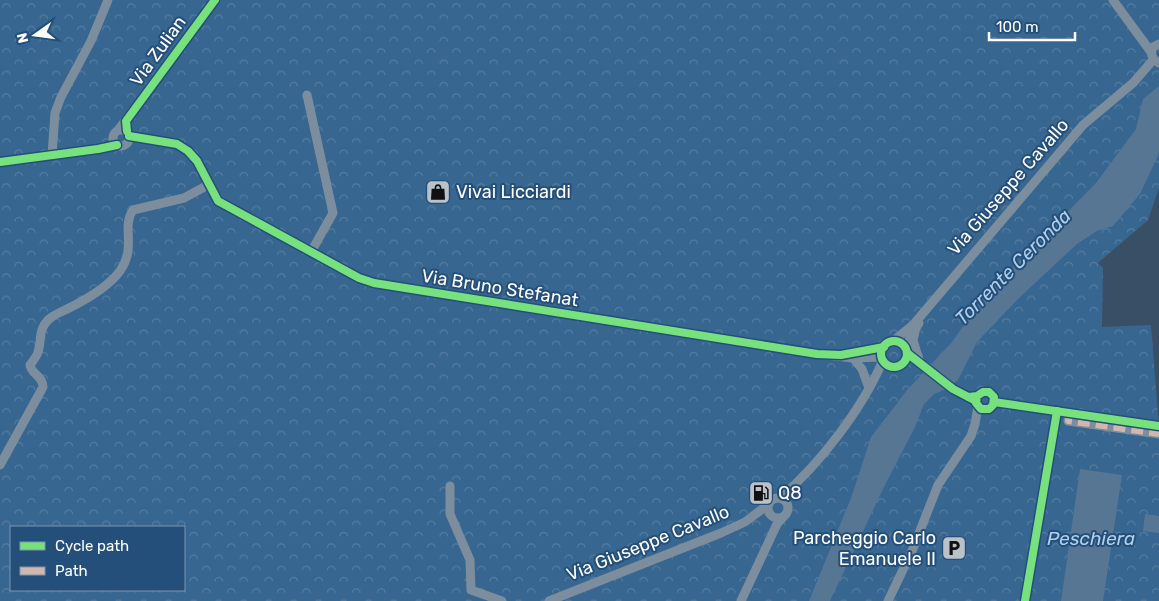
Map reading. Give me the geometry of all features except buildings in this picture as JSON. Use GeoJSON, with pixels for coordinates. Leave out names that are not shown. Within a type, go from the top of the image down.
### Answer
{"type":"FeatureCollection","features":[{"type":"Feature","properties":{"kind":"street"},"geometry":{"type":"LineString","coordinates":[[52,155],[55,113],[91,41],[108,0]]}},
{"type":"Feature","properties":{"kind":"street","name":"Via Zulian"},"geometry":{"type":"LineString","coordinates":[[126,135],[126,121],[215,0]]}},
{"type":"Feature","properties":{"kind":"street"},"geometry":{"type":"LineString","coordinates":[[1113,0],[1132,28],[1156,55]]}},
{"type":"Feature","properties":{"kind":"street","name":"Via Giuseppe Cavallo"},"geometry":{"type":"LineString","coordinates":[[906,353],[916,327],[1086,130],[1138,86],[1156,55]]}},
{"type":"Feature","properties":{"kind":"street","name":"Via Giuseppe Cavallo"},"geometry":{"type":"LineString","coordinates":[[888,344],[913,325],[1082,125],[1133,82],[1156,55]]}},
{"type":"Feature","properties":{"kind":"street"},"geometry":{"type":"LineString","coordinates":[[307,95],[333,214],[311,252]]}},
{"type":"Feature","properties":{"kind":"street"},"geometry":{"type":"LineString","coordinates":[[0,162],[98,149],[126,135]]}},
{"type":"Feature","properties":{"kind":"street","name":"Via Bruno Stefanat"},"geometry":{"type":"LineString","coordinates":[[115,141],[121,146],[126,135],[177,144],[188,150],[197,161],[218,201],[359,278],[374,283],[817,354],[882,359]]}},
{"type":"Feature","properties":{"kind":"street"},"geometry":{"type":"LineString","coordinates":[[0,465],[43,387],[41,379],[33,372],[30,365],[38,354],[40,331],[46,321],[85,300],[105,286],[119,272],[130,251],[128,216],[133,210],[184,198],[208,185]]}},
{"type":"Feature","properties":{"kind":"street"},"geometry":{"type":"LineString","coordinates":[[862,400],[888,344],[899,342],[906,353],[922,364],[913,340],[916,327]]}},
{"type":"Feature","properties":{"kind":"street","name":"Via Bruno Stefanat"},"geometry":{"type":"LineString","coordinates":[[841,355],[888,344]]}},
{"type":"Feature","properties":{"kind":"street"},"geometry":{"type":"LineString","coordinates":[[783,500],[815,465],[862,400],[891,367],[900,366],[906,353]]}},
{"type":"Feature","properties":{"kind":"street"},"geometry":{"type":"LineString","coordinates":[[853,358],[862,369],[869,388]]}},
{"type":"Feature","properties":{"kind":"street"},"geometry":{"type":"LineString","coordinates":[[882,359],[891,367]]}},
{"type":"Feature","properties":{"kind":"street"},"geometry":{"type":"LineString","coordinates":[[953,389],[977,402],[992,407],[994,402]]}},
{"type":"Feature","properties":{"kind":"street"},"geometry":{"type":"LineString","coordinates":[[888,601],[912,551],[938,485],[971,436],[975,424],[977,402],[983,392],[989,392],[994,402]]}},
{"type":"Feature","properties":{"kind":"street"},"geometry":{"type":"LineString","coordinates":[[994,402],[1159,426]]}},
{"type":"Feature","properties":{"kind":"street"},"geometry":{"type":"LineString","coordinates":[[1025,601],[1057,411]]}},
{"type":"Feature","properties":{"kind":"street"},"geometry":{"type":"LineString","coordinates":[[1069,413],[1068,421],[1159,434]]}},
{"type":"Feature","properties":{"kind":"street"},"geometry":{"type":"LineString","coordinates":[[450,486],[450,514],[470,560],[471,590],[502,601]]}},
{"type":"Feature","properties":{"kind":"street"},"geometry":{"type":"LineString","coordinates":[[741,601],[772,514],[775,498],[783,500],[788,508],[786,514],[772,514]]}},
{"type":"Feature","properties":{"kind":"street","name":"Via Giuseppe Cavallo"},"geometry":{"type":"LineString","coordinates":[[549,601],[721,533],[759,513],[772,514]]}},
{"type":"Feature","properties":{"kind":"green space"},"geometry":{"type":"Polygon","coordinates":[[[0,0],[1159,0],[1159,188],[1148,220],[1098,263],[1103,268],[1102,327],[1151,325],[1159,427],[1159,601],[0,601],[0,0]]]}},
{"type":"Feature","properties":{"kind":"water"},"geometry":{"type":"Polygon","coordinates":[[[1159,86],[1159,153],[1140,194],[1113,226],[1097,231],[1077,244],[1018,299],[977,342],[958,380],[946,389],[934,394],[924,404],[915,427],[883,489],[830,601],[809,601],[851,498],[871,437],[908,389],[952,342],[982,299],[1096,183],[1136,129],[1143,99],[1159,86]]]}},
{"type":"Feature","properties":{"kind":"water","name":"Peschiera"},"geometry":{"type":"Polygon","coordinates":[[[1080,469],[1122,475],[1103,601],[1061,601],[1080,469]]]}},
{"type":"Feature","properties":{"kind":"water"},"geometry":{"type":"Polygon","coordinates":[[[1145,514],[1159,516],[1159,533],[1143,531],[1145,514]]]}},
{"type":"Feature","properties":{"kind":"marked path"},"geometry":{"type":"LineString","coordinates":[[1069,413],[1068,421],[1159,434]]}},
{"type":"Feature","properties":{"kind":"cycle path"},"geometry":{"type":"LineString","coordinates":[[127,131],[126,121],[215,0]]}},
{"type":"Feature","properties":{"kind":"cycle path"},"geometry":{"type":"LineString","coordinates":[[129,136],[177,144],[188,151],[197,161],[218,201],[359,278],[374,283],[817,354],[841,355],[884,347]]}},
{"type":"Feature","properties":{"kind":"cycle path"},"geometry":{"type":"LineString","coordinates":[[0,162],[117,145]]}},
{"type":"Feature","properties":{"kind":"cycle path"},"geometry":{"type":"LineString","coordinates":[[894,341],[903,345],[907,354],[903,363],[894,367],[885,363],[881,354],[885,345],[894,341]]}},
{"type":"Feature","properties":{"kind":"cycle path"},"geometry":{"type":"LineString","coordinates":[[907,353],[953,389],[976,401]]}},
{"type":"Feature","properties":{"kind":"cycle path"},"geometry":{"type":"LineString","coordinates":[[969,397],[989,392],[994,397],[993,405],[989,409],[981,409],[976,403],[977,396]]}},
{"type":"Feature","properties":{"kind":"cycle path"},"geometry":{"type":"LineString","coordinates":[[994,402],[1159,426]]}},
{"type":"Feature","properties":{"kind":"cycle path"},"geometry":{"type":"LineString","coordinates":[[1025,601],[1057,411]]}},
{"type":"Feature","properties":{"kind":"place","name":"Vivai Licciardi"},"geometry":{"type":"Point","coordinates":[438,192]}},
{"type":"Feature","properties":{"kind":"place","name":"Q8"},"geometry":{"type":"Point","coordinates":[761,493]}},
{"type":"Feature","properties":{"kind":"place","name":"Parcheggio Carlo Emanuele II"},"geometry":{"type":"Point","coordinates":[954,548]}},
{"type":"Feature","properties":{"kind":"water label","name":"Torrente Ceronda"},"geometry":{"type":"Point","coordinates":[1013,267]}}]}
